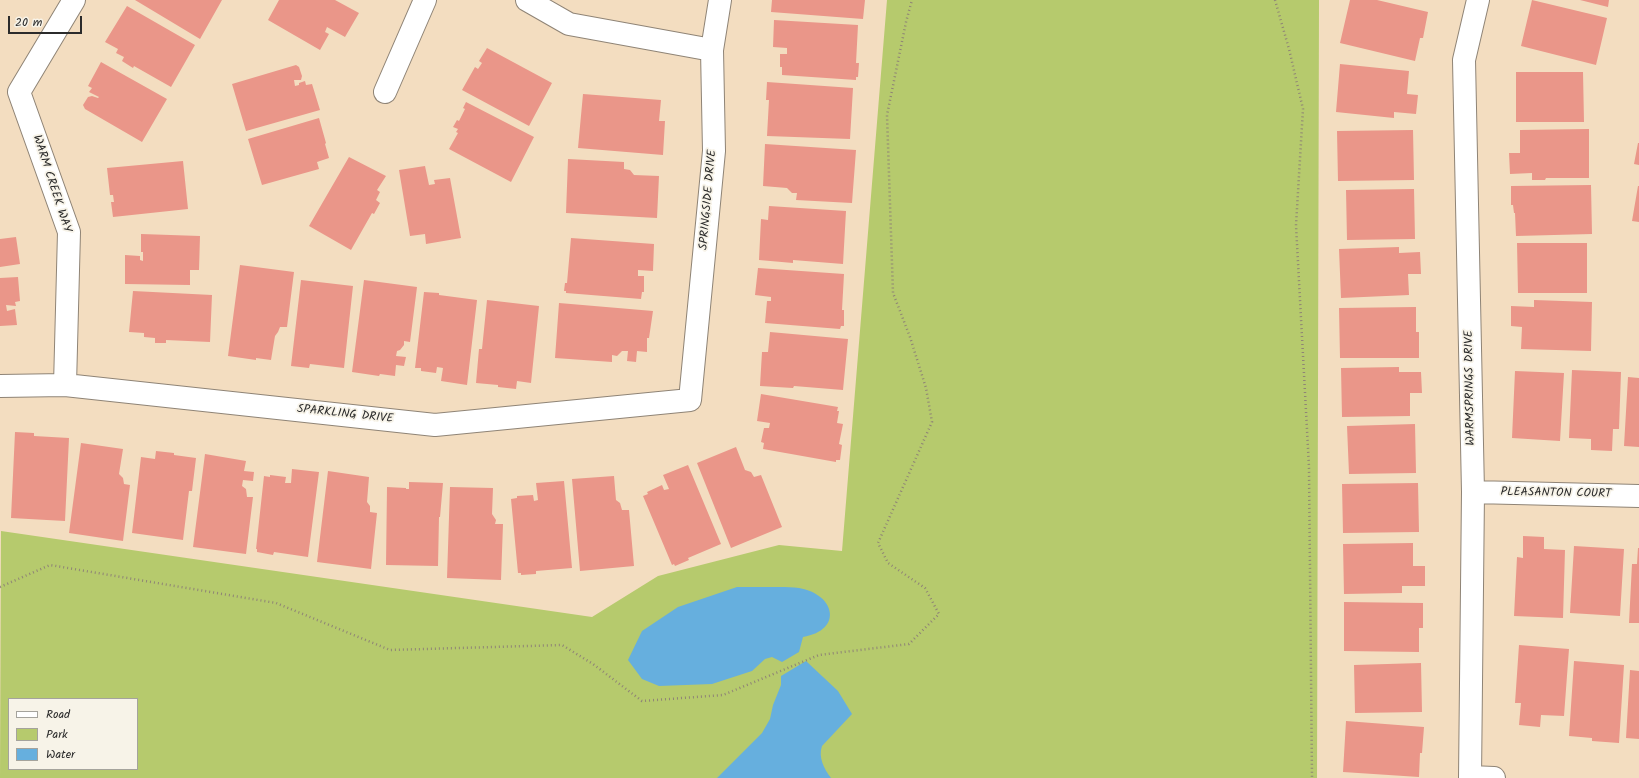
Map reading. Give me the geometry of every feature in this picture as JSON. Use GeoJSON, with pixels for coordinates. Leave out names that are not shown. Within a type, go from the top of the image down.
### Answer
{"type":"FeatureCollection","features":[{"type":"Feature","properties":{"kind":"street","name":"WARM CREEK WAY"},"geometry":{"type":"LineString","coordinates":[[65,385],[69,232],[19,92],[74,0]]}},
{"type":"Feature","properties":{"kind":"street"},"geometry":{"type":"LineString","coordinates":[[385,92],[425,0]]}},
{"type":"Feature","properties":{"kind":"street"},"geometry":{"type":"LineString","coordinates":[[527,0],[569,24],[712,50]]}},
{"type":"Feature","properties":{"kind":"street","name":"SPRINGSIDE DRIVE"},"geometry":{"type":"LineString","coordinates":[[690,400],[714,151],[712,50],[720,0]]}},
{"type":"Feature","properties":{"kind":"street","name":"WARMSPRINGS DRIVE"},"geometry":{"type":"LineString","coordinates":[[1470,777],[1473,492],[1464,60],[1478,0]]}},
{"type":"Feature","properties":{"kind":"street","name":"SPARKLING DRIVE"},"geometry":{"type":"LineString","coordinates":[[0,386],[65,385],[435,425],[690,400]]}},
{"type":"Feature","properties":{"kind":"street","name":"PLEASANTON COURT"},"geometry":{"type":"LineString","coordinates":[[1473,492],[1639,496]]}},
{"type":"Feature","properties":{"kind":"street"},"geometry":{"type":"LineString","coordinates":[[1470,777],[1494,778]]}},
{"type":"Feature","properties":{"kind":"path"},"geometry":{"type":"LineString","coordinates":[[0,586],[50,565],[276,603],[390,650],[562,645],[593,664],[642,700],[723,695],[819,655],[909,644],[939,614],[925,588],[888,563],[878,543],[932,422],[926,388],[910,337],[893,292],[887,115],[912,0]]}},
{"type":"Feature","properties":{"kind":"path"},"geometry":{"type":"LineString","coordinates":[[1275,0],[1289,49],[1303,109],[1296,224],[1309,467],[1312,778]]}},
{"type":"Feature","properties":{"kind":"green space"},"geometry":{"type":"Polygon","coordinates":[[[887,0],[1319,0],[1317,778],[0,778],[1,531],[592,617],[658,576],[779,545],[842,551],[887,0]]]}},
{"type":"Feature","properties":{"kind":"water"},"geometry":{"type":"Polygon","coordinates":[[[737,587],[792,587],[811,592],[821,597],[827,604],[830,612],[829,620],[825,627],[816,633],[803,637],[799,652],[782,662],[772,657],[765,659],[752,671],[712,684],[659,686],[642,679],[628,660],[642,631],[678,607],[737,587]]]}},
{"type":"Feature","properties":{"kind":"water"},"geometry":{"type":"Polygon","coordinates":[[[806,661],[838,691],[852,714],[822,746],[822,763],[831,778],[717,778],[762,733],[770,719],[773,705],[781,685],[781,676],[806,661]]]}},
{"type":"Feature","properties":{"kind":"building"},"geometry":{"type":"Polygon","coordinates":[[[135,0],[222,0],[200,39],[135,0]]]}},
{"type":"Feature","properties":{"kind":"building"},"geometry":{"type":"Polygon","coordinates":[[[279,0],[335,0],[359,13],[345,37],[327,27],[325,32],[329,34],[320,50],[268,20],[279,0]]]}},
{"type":"Feature","properties":{"kind":"building"},"geometry":{"type":"Polygon","coordinates":[[[772,0],[865,0],[863,19],[771,12],[772,0]]]}},
{"type":"Feature","properties":{"kind":"building"},"geometry":{"type":"Polygon","coordinates":[[[1350,0],[1377,0],[1428,12],[1423,38],[1420,38],[1415,61],[1340,43],[1350,0]]]}},
{"type":"Feature","properties":{"kind":"building"},"geometry":{"type":"Polygon","coordinates":[[[1532,0],[1607,18],[1596,65],[1521,46],[1532,0]]]}},
{"type":"Feature","properties":{"kind":"building"},"geometry":{"type":"Polygon","coordinates":[[[1580,0],[1609,0],[1608,7],[1580,0]]]}},
{"type":"Feature","properties":{"kind":"building"},"geometry":{"type":"Polygon","coordinates":[[[127,6],[195,45],[171,87],[134,66],[133,68],[122,61],[124,57],[116,53],[118,49],[105,42],[127,6]]]}},
{"type":"Feature","properties":{"kind":"building"},"geometry":{"type":"Polygon","coordinates":[[[774,20],[858,25],[856,63],[859,63],[858,77],[856,77],[856,80],[782,75],[782,67],[780,67],[780,54],[787,54],[787,48],[773,47],[774,20]]]}},
{"type":"Feature","properties":{"kind":"building"},"geometry":{"type":"Polygon","coordinates":[[[487,48],[552,83],[529,126],[462,90],[475,67],[478,69],[482,63],[479,61],[487,48]]]}},
{"type":"Feature","properties":{"kind":"building"},"geometry":{"type":"Polygon","coordinates":[[[101,62],[167,99],[142,142],[85,109],[83,105],[88,97],[99,97],[89,92],[92,88],[88,86],[101,62]]]}},
{"type":"Feature","properties":{"kind":"building"},"geometry":{"type":"Polygon","coordinates":[[[1340,64],[1409,71],[1407,94],[1418,95],[1416,114],[1394,112],[1394,118],[1336,112],[1340,64]]]}},
{"type":"Feature","properties":{"kind":"building"},"geometry":{"type":"Polygon","coordinates":[[[296,65],[299,67],[302,76],[301,80],[294,80],[295,86],[305,81],[306,85],[312,84],[320,110],[246,131],[232,84],[296,65]]]}},
{"type":"Feature","properties":{"kind":"building"},"geometry":{"type":"Polygon","coordinates":[[[1516,72],[1583,72],[1584,122],[1516,122],[1516,72]]]}},
{"type":"Feature","properties":{"kind":"building"},"geometry":{"type":"Polygon","coordinates":[[[767,82],[853,88],[850,139],[767,136],[769,100],[766,100],[767,82]]]}},
{"type":"Feature","properties":{"kind":"building"},"geometry":{"type":"Polygon","coordinates":[[[583,94],[661,100],[659,121],[665,121],[663,155],[578,148],[583,94]]]}},
{"type":"Feature","properties":{"kind":"building"},"geometry":{"type":"Polygon","coordinates":[[[466,102],[534,137],[511,182],[449,149],[458,133],[456,132],[458,129],[453,127],[457,120],[459,121],[465,109],[463,108],[466,102]]]}},
{"type":"Feature","properties":{"kind":"building"},"geometry":{"type":"Polygon","coordinates":[[[319,118],[329,158],[317,162],[319,169],[262,185],[248,139],[319,118]]]}},
{"type":"Feature","properties":{"kind":"building"},"geometry":{"type":"Polygon","coordinates":[[[1589,129],[1589,178],[1546,178],[1545,180],[1532,180],[1532,173],[1510,174],[1509,153],[1520,153],[1520,130],[1589,129]]]}},
{"type":"Feature","properties":{"kind":"building"},"geometry":{"type":"Polygon","coordinates":[[[1413,130],[1414,180],[1338,181],[1337,131],[1413,130]]]}},
{"type":"Feature","properties":{"kind":"building"},"geometry":{"type":"Polygon","coordinates":[[[1639,143],[1639,165],[1634,164],[1639,143]]]}},
{"type":"Feature","properties":{"kind":"building"},"geometry":{"type":"Polygon","coordinates":[[[765,144],[856,150],[852,203],[796,200],[797,193],[792,193],[787,188],[763,186],[765,144]]]}},
{"type":"Feature","properties":{"kind":"building"},"geometry":{"type":"Polygon","coordinates":[[[349,157],[386,176],[377,190],[380,192],[376,200],[380,203],[374,214],[372,213],[351,250],[309,226],[349,157]]]}},
{"type":"Feature","properties":{"kind":"building"},"geometry":{"type":"Polygon","coordinates":[[[568,159],[624,162],[624,169],[630,170],[634,175],[659,176],[657,218],[566,213],[568,159]]]}},
{"type":"Feature","properties":{"kind":"building"},"geometry":{"type":"Polygon","coordinates":[[[183,161],[188,209],[113,217],[111,202],[114,202],[113,195],[110,195],[107,168],[183,161]]]}},
{"type":"Feature","properties":{"kind":"building"},"geometry":{"type":"Polygon","coordinates":[[[425,166],[429,185],[435,184],[434,180],[450,178],[461,238],[426,244],[425,234],[410,236],[399,170],[425,166]]]}},
{"type":"Feature","properties":{"kind":"building"},"geometry":{"type":"Polygon","coordinates":[[[1591,185],[1592,234],[1516,236],[1515,213],[1513,205],[1511,205],[1511,186],[1591,185]]]}},
{"type":"Feature","properties":{"kind":"building"},"geometry":{"type":"Polygon","coordinates":[[[1639,186],[1639,222],[1632,221],[1639,186]]]}},
{"type":"Feature","properties":{"kind":"building"},"geometry":{"type":"Polygon","coordinates":[[[1414,189],[1415,239],[1347,240],[1346,190],[1414,189]]]}},
{"type":"Feature","properties":{"kind":"building"},"geometry":{"type":"Polygon","coordinates":[[[769,206],[846,211],[843,264],[793,260],[793,263],[759,260],[761,219],[768,220],[769,206]]]}},
{"type":"Feature","properties":{"kind":"building"},"geometry":{"type":"Polygon","coordinates":[[[141,234],[200,236],[199,270],[190,270],[190,285],[125,284],[125,255],[140,256],[140,260],[143,261],[143,252],[141,252],[141,234]]]}},
{"type":"Feature","properties":{"kind":"building"},"geometry":{"type":"Polygon","coordinates":[[[16,237],[20,264],[0,267],[0,239],[16,237]]]}},
{"type":"Feature","properties":{"kind":"building"},"geometry":{"type":"Polygon","coordinates":[[[571,238],[654,244],[653,271],[638,270],[638,276],[644,276],[644,292],[642,292],[641,299],[566,293],[566,291],[564,291],[565,283],[567,283],[571,238]]]}},
{"type":"Feature","properties":{"kind":"building"},"geometry":{"type":"Polygon","coordinates":[[[1517,243],[1587,243],[1587,293],[1518,293],[1517,243]]]}},
{"type":"Feature","properties":{"kind":"building"},"geometry":{"type":"Polygon","coordinates":[[[1399,247],[1399,253],[1420,252],[1421,274],[1408,274],[1409,295],[1341,298],[1339,249],[1399,247]]]}},
{"type":"Feature","properties":{"kind":"building"},"geometry":{"type":"Polygon","coordinates":[[[240,265],[294,272],[287,327],[280,327],[275,336],[271,360],[256,358],[256,360],[228,356],[240,265]]]}},
{"type":"Feature","properties":{"kind":"building"},"geometry":{"type":"Polygon","coordinates":[[[758,268],[844,274],[842,310],[844,310],[844,326],[841,326],[840,329],[765,323],[767,301],[771,301],[771,297],[755,295],[758,268]]]}},
{"type":"Feature","properties":{"kind":"building"},"geometry":{"type":"Polygon","coordinates":[[[18,277],[20,301],[15,302],[16,306],[6,305],[7,311],[15,309],[17,325],[0,326],[0,278],[18,277]]]}},
{"type":"Feature","properties":{"kind":"building"},"geometry":{"type":"Polygon","coordinates":[[[301,280],[353,286],[344,368],[310,364],[309,368],[291,366],[301,280]]]}},
{"type":"Feature","properties":{"kind":"building"},"geometry":{"type":"Polygon","coordinates":[[[364,280],[417,287],[410,342],[404,341],[404,345],[397,351],[396,356],[406,357],[404,366],[396,365],[395,376],[380,374],[379,376],[352,372],[364,280]]]}},
{"type":"Feature","properties":{"kind":"building"},"geometry":{"type":"Polygon","coordinates":[[[133,291],[212,295],[210,342],[166,340],[166,343],[155,343],[155,338],[144,337],[144,333],[129,332],[133,291]]]}},
{"type":"Feature","properties":{"kind":"building"},"geometry":{"type":"Polygon","coordinates":[[[424,292],[439,293],[439,295],[477,300],[467,385],[441,381],[443,368],[437,367],[436,373],[421,371],[421,368],[415,368],[424,292]]]}},
{"type":"Feature","properties":{"kind":"building"},"geometry":{"type":"Polygon","coordinates":[[[487,300],[539,306],[531,383],[517,381],[516,389],[498,387],[498,385],[476,383],[479,349],[482,349],[487,300]]]}},
{"type":"Feature","properties":{"kind":"building"},"geometry":{"type":"Polygon","coordinates":[[[1534,300],[1592,302],[1591,351],[1521,349],[1522,327],[1511,326],[1511,306],[1534,307],[1534,300]]]}},
{"type":"Feature","properties":{"kind":"building"},"geometry":{"type":"Polygon","coordinates":[[[559,303],[653,311],[649,338],[647,338],[647,352],[637,351],[636,362],[627,361],[628,351],[622,351],[617,356],[612,355],[612,362],[555,358],[559,303]]]}},
{"type":"Feature","properties":{"kind":"building"},"geometry":{"type":"Polygon","coordinates":[[[1416,307],[1416,332],[1419,332],[1419,358],[1340,358],[1339,308],[1416,307]]]}},
{"type":"Feature","properties":{"kind":"building"},"geometry":{"type":"Polygon","coordinates":[[[770,332],[848,339],[843,390],[794,386],[793,388],[760,386],[762,352],[768,352],[770,332]]]}},
{"type":"Feature","properties":{"kind":"building"},"geometry":{"type":"Polygon","coordinates":[[[1399,367],[1399,372],[1421,372],[1422,393],[1410,393],[1410,416],[1342,417],[1341,368],[1399,367]]]}},
{"type":"Feature","properties":{"kind":"building"},"geometry":{"type":"Polygon","coordinates":[[[1572,370],[1621,372],[1619,429],[1613,429],[1612,451],[1591,450],[1591,439],[1569,438],[1572,370]]]}},
{"type":"Feature","properties":{"kind":"building"},"geometry":{"type":"Polygon","coordinates":[[[1515,371],[1564,373],[1560,441],[1512,438],[1515,371]]]}},
{"type":"Feature","properties":{"kind":"building"},"geometry":{"type":"Polygon","coordinates":[[[1628,377],[1639,378],[1639,447],[1624,446],[1628,377]]]}},
{"type":"Feature","properties":{"kind":"building"},"geometry":{"type":"Polygon","coordinates":[[[761,394],[838,407],[837,411],[839,411],[837,423],[843,424],[839,444],[842,445],[840,460],[836,460],[836,462],[763,449],[764,443],[761,442],[764,428],[769,428],[770,423],[757,421],[761,394]]]}},
{"type":"Feature","properties":{"kind":"building"},"geometry":{"type":"Polygon","coordinates":[[[1415,424],[1416,473],[1349,474],[1347,426],[1415,424]]]}},
{"type":"Feature","properties":{"kind":"building"},"geometry":{"type":"Polygon","coordinates":[[[15,432],[34,433],[34,436],[69,438],[65,521],[11,518],[15,432]]]}},
{"type":"Feature","properties":{"kind":"building"},"geometry":{"type":"Polygon","coordinates":[[[81,443],[123,449],[119,474],[123,478],[124,484],[130,485],[123,541],[69,533],[81,443]]]}},
{"type":"Feature","properties":{"kind":"building"},"geometry":{"type":"Polygon","coordinates":[[[736,447],[745,470],[751,472],[754,477],[761,475],[782,527],[731,548],[697,463],[736,447]]]}},
{"type":"Feature","properties":{"kind":"building"},"geometry":{"type":"Polygon","coordinates":[[[156,451],[196,458],[192,491],[189,491],[183,540],[132,533],[141,457],[155,459],[156,451]]]}},
{"type":"Feature","properties":{"kind":"building"},"geometry":{"type":"Polygon","coordinates":[[[205,454],[246,461],[244,471],[254,472],[253,481],[243,480],[242,486],[246,489],[247,497],[253,497],[246,554],[193,547],[205,454]]]}},
{"type":"Feature","properties":{"kind":"building"},"geometry":{"type":"Polygon","coordinates":[[[688,465],[721,544],[688,558],[689,560],[675,566],[674,564],[672,565],[643,496],[648,494],[647,492],[662,485],[664,490],[669,489],[663,475],[688,465]]]}},
{"type":"Feature","properties":{"kind":"building"},"geometry":{"type":"Polygon","coordinates":[[[292,469],[319,472],[308,557],[274,552],[273,555],[257,552],[256,549],[264,476],[270,477],[270,475],[286,477],[285,483],[291,483],[292,469]]]}},
{"type":"Feature","properties":{"kind":"building"},"geometry":{"type":"Polygon","coordinates":[[[328,471],[369,477],[367,502],[370,506],[370,512],[377,513],[371,569],[317,562],[328,471]]]}},
{"type":"Feature","properties":{"kind":"building"},"geometry":{"type":"Polygon","coordinates":[[[614,476],[616,500],[620,503],[622,510],[629,510],[634,566],[580,571],[572,479],[614,476]]]}},
{"type":"Feature","properties":{"kind":"building"},"geometry":{"type":"Polygon","coordinates":[[[564,481],[572,568],[536,571],[536,574],[521,575],[521,573],[518,573],[511,499],[517,498],[517,496],[533,495],[534,501],[538,500],[536,483],[564,481]]]}},
{"type":"Feature","properties":{"kind":"building"},"geometry":{"type":"Polygon","coordinates":[[[409,482],[443,483],[439,517],[438,566],[386,565],[387,487],[409,489],[409,482]]]}},
{"type":"Feature","properties":{"kind":"building"},"geometry":{"type":"Polygon","coordinates":[[[1418,483],[1419,532],[1343,533],[1342,484],[1418,483]]]}},
{"type":"Feature","properties":{"kind":"building"},"geometry":{"type":"Polygon","coordinates":[[[450,487],[493,488],[492,514],[496,520],[495,524],[503,524],[501,580],[447,578],[450,487]]]}},
{"type":"Feature","properties":{"kind":"building"},"geometry":{"type":"Polygon","coordinates":[[[1523,536],[1544,537],[1544,549],[1565,550],[1563,618],[1514,616],[1517,557],[1523,558],[1523,536]]]}},
{"type":"Feature","properties":{"kind":"building"},"geometry":{"type":"Polygon","coordinates":[[[1413,543],[1413,566],[1425,566],[1425,586],[1402,586],[1402,593],[1344,594],[1343,544],[1413,543]]]}},
{"type":"Feature","properties":{"kind":"building"},"geometry":{"type":"Polygon","coordinates":[[[1574,546],[1624,549],[1620,616],[1570,613],[1574,546]]]}},
{"type":"Feature","properties":{"kind":"building"},"geometry":{"type":"Polygon","coordinates":[[[1638,548],[1639,623],[1629,623],[1632,564],[1637,564],[1638,548]]]}},
{"type":"Feature","properties":{"kind":"building"},"geometry":{"type":"Polygon","coordinates":[[[1344,602],[1423,603],[1423,628],[1419,628],[1419,652],[1344,651],[1344,602]]]}},
{"type":"Feature","properties":{"kind":"building"},"geometry":{"type":"Polygon","coordinates":[[[1519,645],[1569,649],[1564,716],[1541,715],[1540,727],[1519,725],[1521,703],[1515,703],[1519,645]]]}},
{"type":"Feature","properties":{"kind":"building"},"geometry":{"type":"Polygon","coordinates":[[[1574,661],[1624,665],[1619,743],[1592,741],[1592,738],[1569,736],[1574,661]]]}},
{"type":"Feature","properties":{"kind":"building"},"geometry":{"type":"Polygon","coordinates":[[[1421,663],[1422,712],[1355,713],[1354,665],[1421,663]]]}},
{"type":"Feature","properties":{"kind":"building"},"geometry":{"type":"Polygon","coordinates":[[[1630,670],[1639,671],[1639,739],[1626,738],[1630,670]]]}},
{"type":"Feature","properties":{"kind":"building"},"geometry":{"type":"Polygon","coordinates":[[[1346,721],[1424,727],[1422,753],[1420,753],[1419,777],[1343,772],[1346,721]]]}}]}
